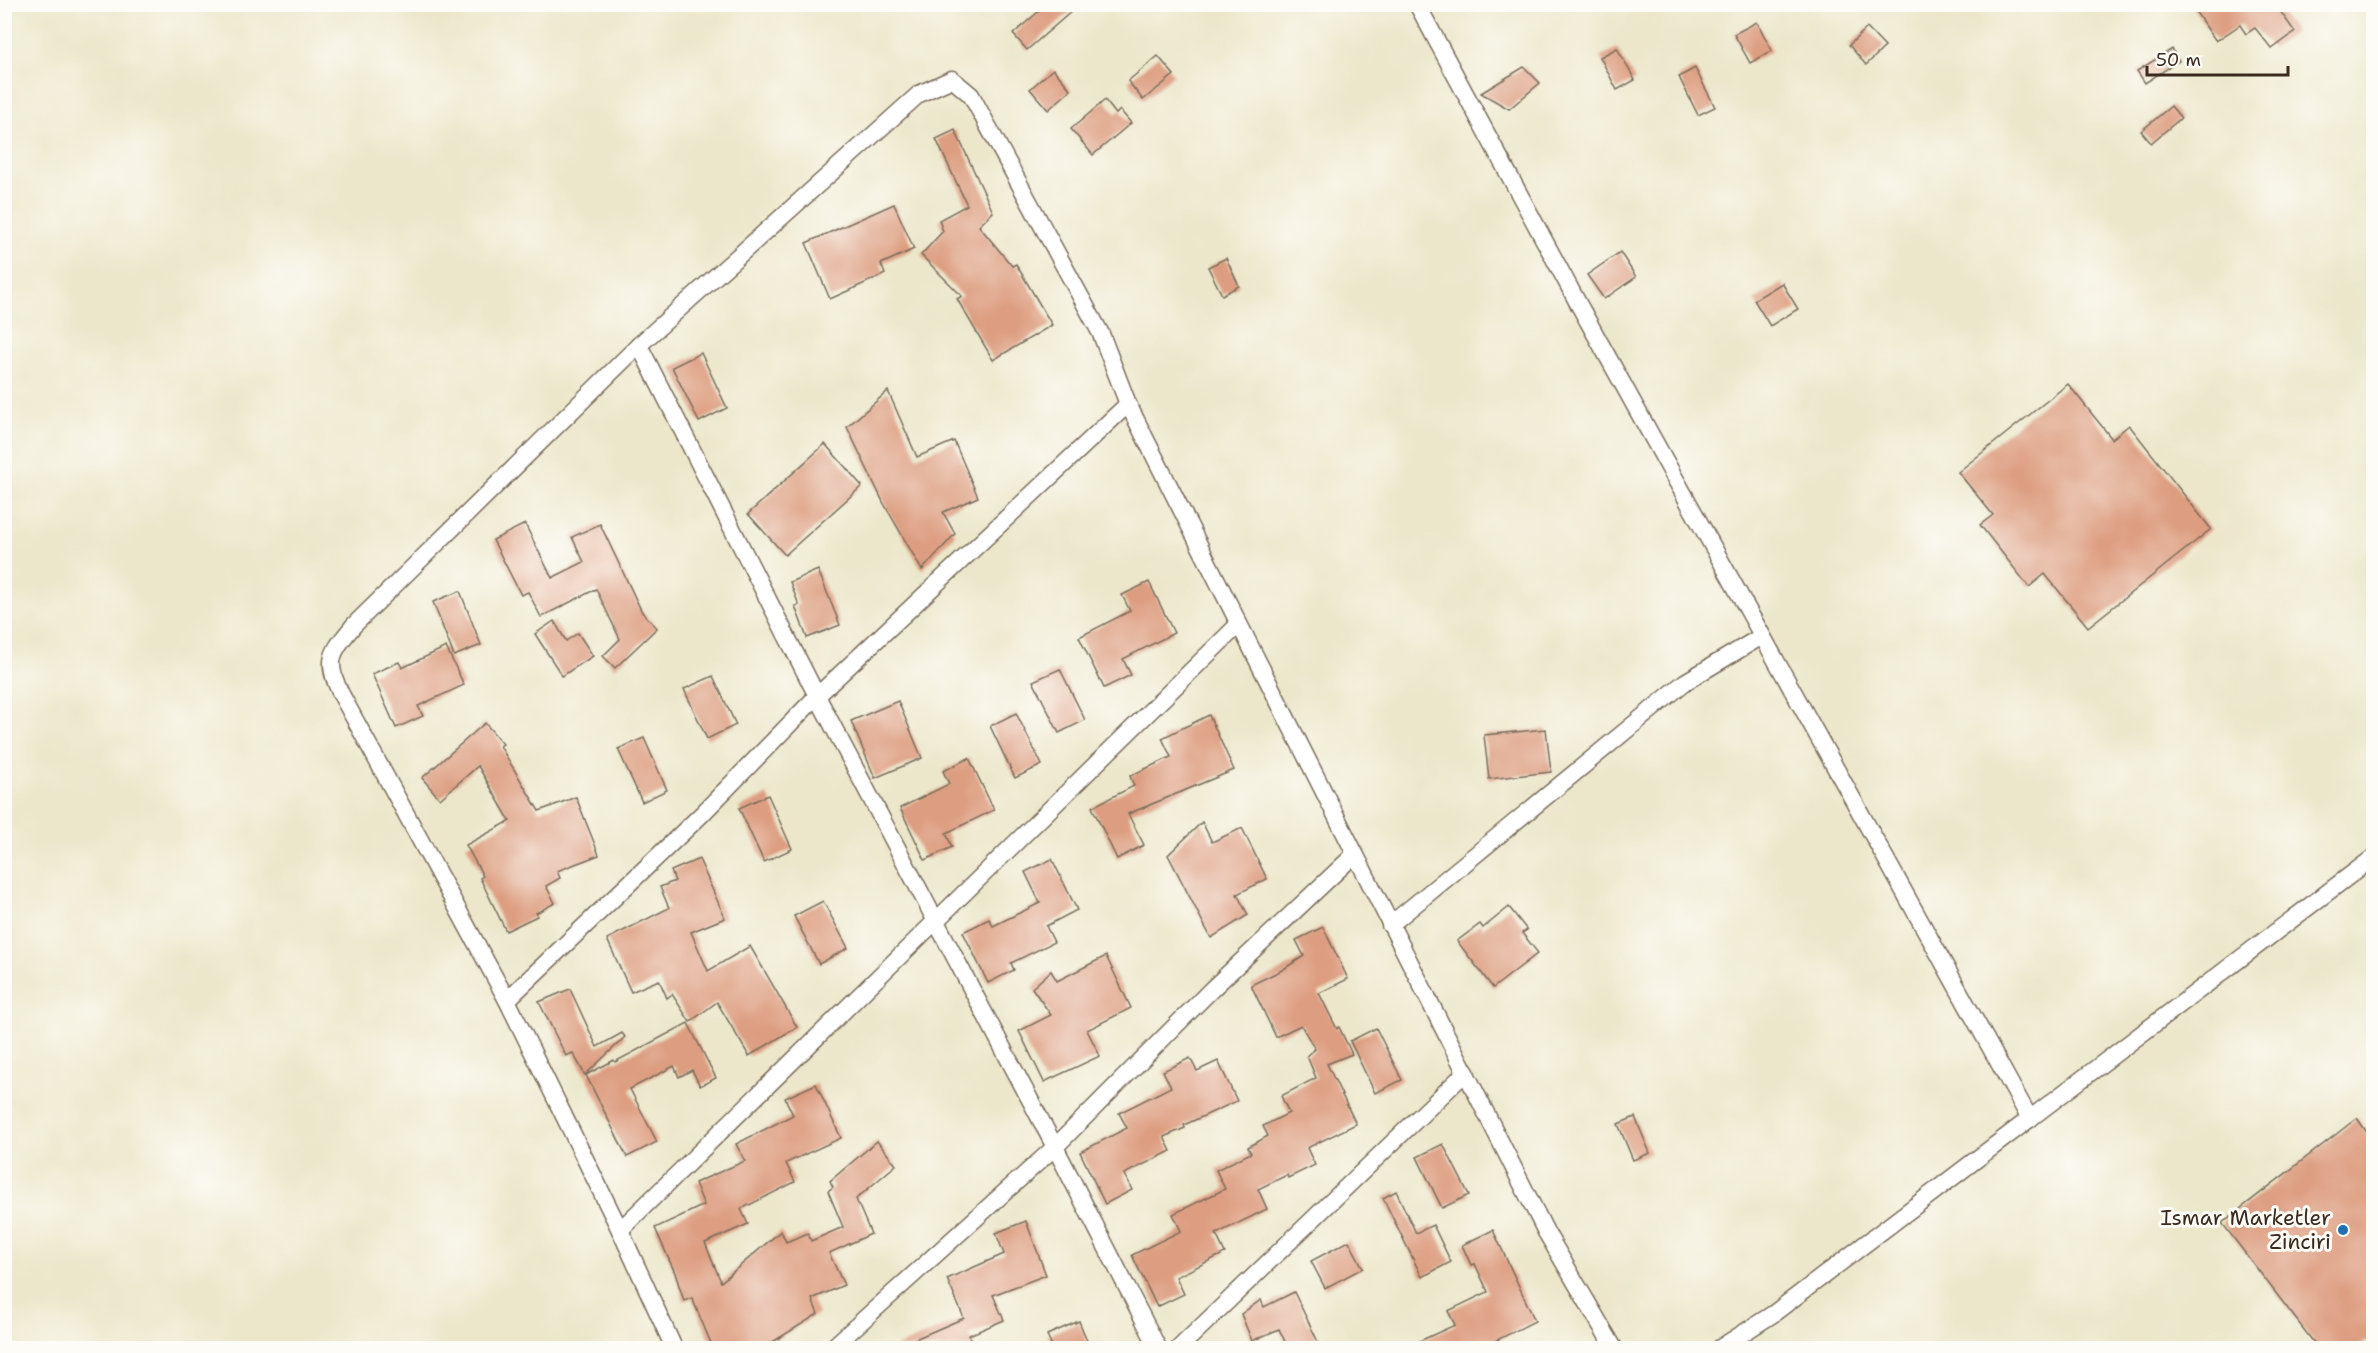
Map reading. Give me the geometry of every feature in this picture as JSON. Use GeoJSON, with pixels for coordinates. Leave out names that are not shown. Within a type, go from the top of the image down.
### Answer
{"type":"FeatureCollection","features":[{"type":"Feature","properties":{"kind":"street"},"geometry":{"type":"LineString","coordinates":[[1417,4],[1579,305],[2030,1119]]}},
{"type":"Feature","properties":{"kind":"street"},"geometry":{"type":"LineString","coordinates":[[674,1348],[621,1230],[507,1000],[341,694],[331,672],[332,661],[335,648],[354,625],[639,345],[919,94],[952,79],[971,95],[1101,334],[1128,404],[1354,855],[1546,1232],[1614,1348]]}},
{"type":"Feature","properties":{"kind":"street"},"geometry":{"type":"LineString","coordinates":[[639,345],[817,696],[1055,1147],[1158,1348]]}},
{"type":"Feature","properties":{"kind":"street"},"geometry":{"type":"LineString","coordinates":[[507,1000],[701,815],[817,696],[1128,404]]}},
{"type":"Feature","properties":{"kind":"street"},"geometry":{"type":"LineString","coordinates":[[621,1230],[1238,625]]}},
{"type":"Feature","properties":{"kind":"street"},"geometry":{"type":"LineString","coordinates":[[1390,925],[1685,682],[1762,636]]}},
{"type":"Feature","properties":{"kind":"street"},"geometry":{"type":"LineString","coordinates":[[832,1348],[1055,1147],[1213,988],[1354,855]]}},
{"type":"Feature","properties":{"kind":"street"},"geometry":{"type":"LineString","coordinates":[[1720,1348],[1773,1314],[2373,857]]}},
{"type":"Feature","properties":{"kind":"street"},"geometry":{"type":"LineString","coordinates":[[1179,1348],[1466,1072]]}},
{"type":"Feature","properties":{"kind":"building"},"geometry":{"type":"Polygon","coordinates":[[[1047,4],[1080,4],[1027,50],[1013,34],[1047,4]]]}},
{"type":"Feature","properties":{"kind":"building"},"geometry":{"type":"Polygon","coordinates":[[[2190,4],[2275,4],[2295,32],[2272,49],[2255,28],[2246,34],[2240,25],[2216,41],[2190,4]]]}},
{"type":"Feature","properties":{"kind":"building"},"geometry":{"type":"Polygon","coordinates":[[[1757,22],[1772,51],[1750,63],[1734,34],[1757,22]]]}},
{"type":"Feature","properties":{"kind":"building"},"geometry":{"type":"Polygon","coordinates":[[[1867,28],[1885,47],[1866,65],[1849,45],[1867,28]]]}},
{"type":"Feature","properties":{"kind":"building"},"geometry":{"type":"Polygon","coordinates":[[[1617,48],[1635,80],[1617,90],[1600,57],[1617,48]]]}},
{"type":"Feature","properties":{"kind":"building"},"geometry":{"type":"Polygon","coordinates":[[[2172,49],[2179,61],[2145,83],[2137,71],[2172,49]]]}},
{"type":"Feature","properties":{"kind":"building"},"geometry":{"type":"Polygon","coordinates":[[[1158,56],[1174,75],[1143,100],[1128,81],[1158,56]]]}},
{"type":"Feature","properties":{"kind":"building"},"geometry":{"type":"Polygon","coordinates":[[[1524,67],[1540,83],[1509,109],[1481,93],[1524,67]]]}},
{"type":"Feature","properties":{"kind":"building"},"geometry":{"type":"Polygon","coordinates":[[[1695,68],[1715,107],[1698,115],[1679,77],[1695,68]]]}},
{"type":"Feature","properties":{"kind":"building"},"geometry":{"type":"Polygon","coordinates":[[[1053,69],[1071,90],[1048,110],[1030,89],[1053,69]]]}},
{"type":"Feature","properties":{"kind":"building"},"geometry":{"type":"Polygon","coordinates":[[[1105,100],[1116,114],[1120,110],[1131,123],[1093,155],[1071,129],[1105,100]]]}},
{"type":"Feature","properties":{"kind":"building"},"geometry":{"type":"Polygon","coordinates":[[[2171,106],[2181,118],[2151,143],[2141,131],[2171,106]]]}},
{"type":"Feature","properties":{"kind":"building"},"geometry":{"type":"Polygon","coordinates":[[[955,130],[993,212],[979,226],[1012,266],[1016,264],[1052,325],[993,360],[957,299],[962,296],[921,255],[943,231],[939,220],[967,205],[936,139],[955,130]]]}},
{"type":"Feature","properties":{"kind":"building"},"geometry":{"type":"Polygon","coordinates":[[[894,204],[914,249],[881,264],[885,274],[830,299],[806,243],[894,204]]]}},
{"type":"Feature","properties":{"kind":"building"},"geometry":{"type":"Polygon","coordinates":[[[1620,252],[1636,277],[1604,299],[1587,275],[1620,252]]]}},
{"type":"Feature","properties":{"kind":"building"},"geometry":{"type":"Polygon","coordinates":[[[1226,258],[1239,286],[1222,295],[1208,267],[1226,258]]]}},
{"type":"Feature","properties":{"kind":"building"},"geometry":{"type":"Polygon","coordinates":[[[1782,283],[1798,309],[1770,326],[1754,300],[1782,283]]]}},
{"type":"Feature","properties":{"kind":"building"},"geometry":{"type":"Polygon","coordinates":[[[701,353],[727,408],[699,422],[672,367],[701,353]]]}},
{"type":"Feature","properties":{"kind":"building"},"geometry":{"type":"Polygon","coordinates":[[[2068,384],[2112,439],[2129,425],[2211,529],[2088,627],[2045,574],[2029,587],[1980,525],[1993,515],[1958,472],[2068,384]]]}},
{"type":"Feature","properties":{"kind":"building"},"geometry":{"type":"Polygon","coordinates":[[[888,391],[917,457],[954,441],[978,497],[943,512],[955,534],[922,570],[883,502],[847,427],[888,391]]]}},
{"type":"Feature","properties":{"kind":"building"},"geometry":{"type":"Polygon","coordinates":[[[825,444],[862,486],[785,555],[748,514],[825,444]]]}},
{"type":"Feature","properties":{"kind":"building"},"geometry":{"type":"Polygon","coordinates":[[[525,524],[552,578],[584,562],[572,537],[600,524],[642,612],[657,628],[615,668],[603,656],[620,639],[596,589],[541,617],[528,592],[521,595],[493,540],[525,524]]]}},
{"type":"Feature","properties":{"kind":"building"},"geometry":{"type":"Polygon","coordinates":[[[818,570],[840,625],[807,638],[795,606],[799,605],[790,582],[818,570]]]}},
{"type":"Feature","properties":{"kind":"building"},"geometry":{"type":"Polygon","coordinates":[[[1149,582],[1174,633],[1123,659],[1131,675],[1104,688],[1079,637],[1130,611],[1122,595],[1149,582]]]}},
{"type":"Feature","properties":{"kind":"building"},"geometry":{"type":"Polygon","coordinates":[[[460,591],[481,645],[454,656],[433,602],[460,591]]]}},
{"type":"Feature","properties":{"kind":"building"},"geometry":{"type":"Polygon","coordinates":[[[554,621],[566,641],[578,633],[593,656],[562,676],[535,634],[554,621]]]}},
{"type":"Feature","properties":{"kind":"building"},"geometry":{"type":"Polygon","coordinates":[[[446,647],[464,685],[418,706],[423,716],[396,728],[372,674],[399,662],[402,668],[446,647]]]}},
{"type":"Feature","properties":{"kind":"building"},"geometry":{"type":"Polygon","coordinates":[[[1060,669],[1085,720],[1059,733],[1033,681],[1060,669]]]}},
{"type":"Feature","properties":{"kind":"building"},"geometry":{"type":"Polygon","coordinates":[[[713,676],[736,725],[707,739],[684,689],[713,676]]]}},
{"type":"Feature","properties":{"kind":"building"},"geometry":{"type":"Polygon","coordinates":[[[898,701],[922,758],[875,778],[851,721],[898,701]]]}},
{"type":"Feature","properties":{"kind":"building"},"geometry":{"type":"Polygon","coordinates":[[[1016,713],[1042,765],[1015,778],[990,726],[1016,713]]]}},
{"type":"Feature","properties":{"kind":"building"},"geometry":{"type":"Polygon","coordinates":[[[1209,715],[1234,770],[1128,814],[1144,845],[1117,859],[1092,807],[1134,786],[1130,776],[1171,757],[1162,738],[1209,715]]]}},
{"type":"Feature","properties":{"kind":"building"},"geometry":{"type":"Polygon","coordinates":[[[485,723],[503,744],[500,746],[539,811],[576,797],[599,855],[557,871],[560,878],[546,886],[555,903],[536,913],[537,916],[506,931],[480,878],[483,876],[466,845],[510,821],[478,766],[440,799],[422,778],[485,723]]]}},
{"type":"Feature","properties":{"kind":"building"},"geometry":{"type":"Polygon","coordinates":[[[1546,729],[1551,772],[1489,779],[1484,735],[1546,729]]]}},
{"type":"Feature","properties":{"kind":"building"},"geometry":{"type":"Polygon","coordinates":[[[644,738],[667,790],[642,802],[618,749],[644,738]]]}},
{"type":"Feature","properties":{"kind":"building"},"geometry":{"type":"Polygon","coordinates":[[[969,758],[994,810],[946,833],[952,847],[925,860],[900,808],[949,784],[943,771],[969,758]]]}},
{"type":"Feature","properties":{"kind":"building"},"geometry":{"type":"Polygon","coordinates":[[[768,795],[792,849],[764,862],[739,808],[768,795]]]}},
{"type":"Feature","properties":{"kind":"building"},"geometry":{"type":"Polygon","coordinates":[[[1202,822],[1212,842],[1242,828],[1267,879],[1237,894],[1248,915],[1211,938],[1168,855],[1202,822]]]}},
{"type":"Feature","properties":{"kind":"building"},"geometry":{"type":"Polygon","coordinates":[[[699,859],[725,918],[691,932],[708,971],[750,946],[797,1027],[749,1056],[717,1002],[690,1022],[672,994],[667,998],[659,980],[631,992],[607,939],[669,908],[660,887],[675,881],[671,871],[699,859]]]}},
{"type":"Feature","properties":{"kind":"building"},"geometry":{"type":"Polygon","coordinates":[[[1052,859],[1077,910],[1046,926],[1054,942],[1011,963],[1014,970],[988,983],[963,932],[989,919],[993,926],[1040,903],[1025,872],[1052,859]]]}},
{"type":"Feature","properties":{"kind":"building"},"geometry":{"type":"Polygon","coordinates":[[[823,901],[848,948],[819,964],[794,916],[823,901]]]}},
{"type":"Feature","properties":{"kind":"building"},"geometry":{"type":"Polygon","coordinates":[[[1509,907],[1527,930],[1522,933],[1538,953],[1493,988],[1457,941],[1480,924],[1483,928],[1509,907]]]}},
{"type":"Feature","properties":{"kind":"building"},"geometry":{"type":"Polygon","coordinates":[[[1323,927],[1348,979],[1319,993],[1352,1054],[1327,1064],[1356,1124],[1307,1148],[1315,1165],[1258,1189],[1267,1209],[1216,1234],[1225,1253],[1176,1277],[1184,1294],[1157,1307],[1132,1255],[1181,1231],[1173,1214],[1225,1189],[1216,1170],[1251,1153],[1248,1147],[1268,1136],[1263,1126],[1289,1113],[1281,1096],[1316,1078],[1307,1056],[1315,1049],[1301,1025],[1276,1037],[1251,985],[1304,956],[1296,940],[1323,927]]]}},
{"type":"Feature","properties":{"kind":"building"},"geometry":{"type":"Polygon","coordinates":[[[1106,956],[1131,1008],[1087,1030],[1100,1056],[1044,1082],[1019,1031],[1051,1015],[1032,988],[1051,971],[1057,981],[1106,956]]]}},
{"type":"Feature","properties":{"kind":"building"},"geometry":{"type":"Polygon","coordinates":[[[570,989],[597,1047],[622,1033],[625,1037],[585,1075],[573,1053],[566,1056],[539,1002],[570,989]]]}},
{"type":"Feature","properties":{"kind":"building"},"geometry":{"type":"Polygon","coordinates":[[[688,1023],[716,1078],[700,1086],[692,1070],[679,1077],[674,1066],[630,1089],[657,1142],[627,1157],[586,1075],[688,1023]]]}},
{"type":"Feature","properties":{"kind":"building"},"geometry":{"type":"Polygon","coordinates":[[[1376,1028],[1402,1080],[1375,1093],[1350,1041],[1376,1028]]]}},
{"type":"Feature","properties":{"kind":"building"},"geometry":{"type":"Polygon","coordinates":[[[1190,1058],[1197,1071],[1218,1061],[1237,1101],[1184,1125],[1185,1128],[1164,1137],[1171,1151],[1124,1174],[1132,1190],[1105,1204],[1080,1152],[1127,1128],[1119,1113],[1171,1087],[1163,1071],[1190,1058]]]}},
{"type":"Feature","properties":{"kind":"building"},"geometry":{"type":"Polygon","coordinates":[[[816,1084],[841,1138],[786,1163],[795,1182],[741,1209],[748,1224],[705,1243],[721,1282],[781,1231],[786,1242],[808,1233],[811,1241],[843,1227],[828,1191],[833,1187],[830,1181],[877,1141],[896,1165],[856,1199],[871,1234],[829,1253],[844,1285],[812,1299],[818,1314],[763,1348],[713,1348],[692,1298],[684,1301],[675,1273],[655,1228],[704,1205],[695,1183],[745,1161],[736,1144],[793,1115],[785,1098],[816,1084]]]}},
{"type":"Feature","properties":{"kind":"building"},"geometry":{"type":"Polygon","coordinates":[[[1635,1117],[1650,1153],[1633,1160],[1618,1124],[1635,1117]]]}},
{"type":"Feature","properties":{"kind":"building"},"geometry":{"type":"Polygon","coordinates":[[[2357,1118],[2373,1141],[2373,1337],[2358,1348],[2318,1348],[2222,1223],[2357,1118]]]}},
{"type":"Feature","properties":{"kind":"building"},"geometry":{"type":"Polygon","coordinates":[[[1443,1144],[1469,1195],[1442,1208],[1417,1157],[1443,1144]]]}},
{"type":"Feature","properties":{"kind":"building"},"geometry":{"type":"Polygon","coordinates":[[[1396,1191],[1416,1233],[1433,1225],[1451,1262],[1422,1277],[1383,1198],[1396,1191]]]}},
{"type":"Feature","properties":{"kind":"building"},"geometry":{"type":"Polygon","coordinates":[[[1026,1221],[1046,1275],[993,1295],[1004,1320],[969,1335],[976,1348],[894,1348],[964,1318],[947,1279],[1004,1254],[996,1233],[1026,1221]]]}},
{"type":"Feature","properties":{"kind":"building"},"geometry":{"type":"Polygon","coordinates":[[[1493,1230],[1535,1321],[1495,1341],[1499,1348],[1404,1348],[1455,1325],[1448,1311],[1488,1292],[1475,1264],[1471,1265],[1462,1245],[1493,1230]]]}},
{"type":"Feature","properties":{"kind":"building"},"geometry":{"type":"Polygon","coordinates":[[[1349,1241],[1363,1268],[1325,1288],[1311,1261],[1349,1241]]]}},
{"type":"Feature","properties":{"kind":"building"},"geometry":{"type":"Polygon","coordinates":[[[1294,1292],[1319,1344],[1310,1348],[1288,1348],[1279,1329],[1252,1341],[1241,1314],[1261,1300],[1264,1307],[1294,1292]]]}},
{"type":"Feature","properties":{"kind":"building"},"geometry":{"type":"Polygon","coordinates":[[[1079,1321],[1090,1348],[1053,1348],[1047,1335],[1079,1321]]]}},
{"type":"Feature","properties":{"kind":"place","name":"Ismar Marketler Zinciri"},"geometry":{"type":"Point","coordinates":[2343,1230]}}]}
